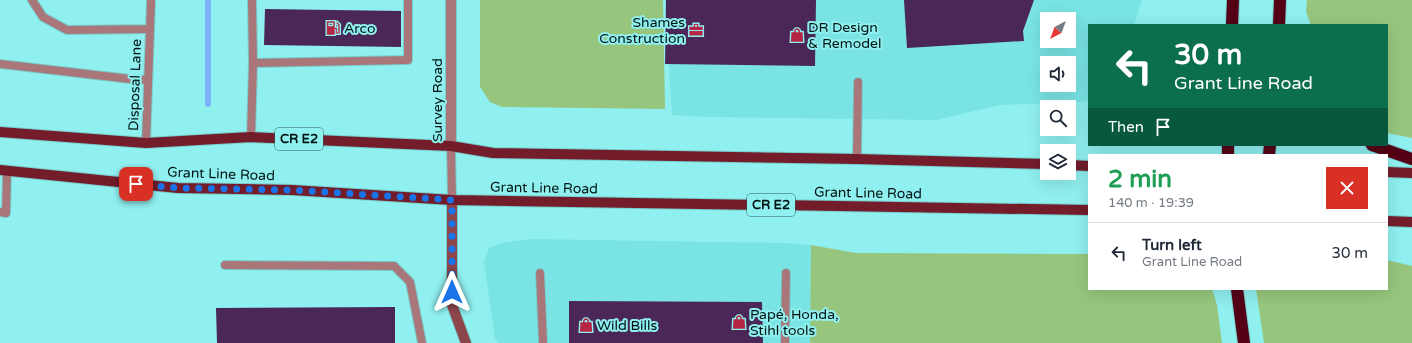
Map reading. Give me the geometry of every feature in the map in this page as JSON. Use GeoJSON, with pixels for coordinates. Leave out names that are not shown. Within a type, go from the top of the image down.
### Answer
{"type":"FeatureCollection","features":[{"type":"Feature","properties":{"kind":"highway"},"geometry":{"type":"LineString","coordinates":[[1232,24],[1233,0]]}},
{"type":"Feature","properties":{"kind":"highway"},"geometry":{"type":"LineString","coordinates":[[1279,24],[1280,0]]}},
{"type":"Feature","properties":{"kind":"highway"},"geometry":{"type":"LineString","coordinates":[[1375,146],[1412,158]]}},
{"type":"Feature","properties":{"kind":"highway"},"geometry":{"type":"LineString","coordinates":[[1237,290],[1244,343]]}},
{"type":"Feature","properties":{"kind":"main road","name":"CR E2"},"geometry":{"type":"LineString","coordinates":[[0,132],[146,143],[251,137],[451,146],[493,153],[1040,164]]}},
{"type":"Feature","properties":{"kind":"main road"},"geometry":{"type":"LineString","coordinates":[[1076,165],[1088,166]]}},
{"type":"Feature","properties":{"kind":"main road","name":"Grant Line Road"},"geometry":{"type":"LineString","coordinates":[[4,170],[178,188],[299,190],[452,200],[1088,210]]}},
{"type":"Feature","properties":{"kind":"main road"},"geometry":{"type":"LineString","coordinates":[[1388,172],[1412,173]]}},
{"type":"Feature","properties":{"kind":"main road"},"geometry":{"type":"LineString","coordinates":[[452,200],[452,305],[466,343]]}},
{"type":"Feature","properties":{"kind":"main road"},"geometry":{"type":"LineString","coordinates":[[1388,221],[1412,222]]}},
{"type":"Feature","properties":{"kind":"street","name":"Survey Road"},"geometry":{"type":"LineString","coordinates":[[451,146],[452,0]]}},
{"type":"Feature","properties":{"kind":"lane","name":"Disposal Lane"},"geometry":{"type":"LineString","coordinates":[[32,0],[43,17],[67,30],[150,29]]}},
{"type":"Feature","properties":{"kind":"lane","name":"Disposal Lane"},"geometry":{"type":"LineString","coordinates":[[146,143],[151,0]]}},
{"type":"Feature","properties":{"kind":"lane"},"geometry":{"type":"LineString","coordinates":[[251,137],[253,63],[252,0]]}},
{"type":"Feature","properties":{"kind":"lane"},"geometry":{"type":"LineString","coordinates":[[253,63],[408,60],[408,0]]}},
{"type":"Feature","properties":{"kind":"lane"},"geometry":{"type":"LineString","coordinates":[[0,64],[148,80]]}},
{"type":"Feature","properties":{"kind":"lane"},"geometry":{"type":"LineString","coordinates":[[857,159],[858,82]]}},
{"type":"Feature","properties":{"kind":"lane","name":"Survey Road"},"geometry":{"type":"LineString","coordinates":[[451,146],[452,200]]}},
{"type":"Feature","properties":{"kind":"lane"},"geometry":{"type":"LineString","coordinates":[[0,212],[6,213],[4,170]]}},
{"type":"Feature","properties":{"kind":"lane"},"geometry":{"type":"LineString","coordinates":[[225,265],[394,266],[410,282],[422,343]]}},
{"type":"Feature","properties":{"kind":"lane"},"geometry":{"type":"LineString","coordinates":[[540,273],[543,343]]}},
{"type":"Feature","properties":{"kind":"lane"},"geometry":{"type":"LineString","coordinates":[[785,343],[786,273]]}},
{"type":"Feature","properties":{"kind":"shaded area"},"geometry":{"type":"Polygon","coordinates":[[[665,0],[1142,0],[1134,24],[1088,24],[1088,100],[1076,102],[1076,100],[1040,100],[1040,104],[1000,105],[936,120],[708,117],[672,115],[665,0]]]}},
{"type":"Feature","properties":{"kind":"shaded area"},"geometry":{"type":"Polygon","coordinates":[[[531,239],[787,243],[811,245],[810,343],[498,343],[495,338],[484,262],[489,248],[505,242],[531,239]]]}},
{"type":"Feature","properties":{"kind":"green space"},"geometry":{"type":"Polygon","coordinates":[[[480,0],[663,0],[665,109],[502,107],[490,102],[480,87],[480,0]]]}},
{"type":"Feature","properties":{"kind":"green space"},"geometry":{"type":"Polygon","coordinates":[[[1307,0],[1412,0],[1412,138],[1388,133],[1388,24],[1311,24],[1306,12],[1307,0]]]}},
{"type":"Feature","properties":{"kind":"green space"},"geometry":{"type":"Polygon","coordinates":[[[811,245],[856,253],[1088,254],[1088,290],[1212,290],[1217,305],[1222,343],[810,343],[811,245]]]}},
{"type":"Feature","properties":{"kind":"green space"},"geometry":{"type":"Polygon","coordinates":[[[1388,260],[1412,266],[1412,343],[1264,343],[1256,290],[1388,290],[1388,260]]]}},
{"type":"Feature","properties":{"kind":"building"},"geometry":{"type":"Polygon","coordinates":[[[666,0],[816,0],[815,66],[665,64],[666,0]]]}},
{"type":"Feature","properties":{"kind":"building"},"geometry":{"type":"Polygon","coordinates":[[[904,0],[1034,0],[1023,31],[1024,41],[907,48],[904,0]]]}},
{"type":"Feature","properties":{"kind":"building","name":"Arco"},"geometry":{"type":"Polygon","coordinates":[[[265,9],[401,11],[401,47],[264,45],[265,9]]]}},
{"type":"Feature","properties":{"kind":"building"},"geometry":{"type":"Polygon","coordinates":[[[569,301],[762,302],[763,343],[569,343],[569,301]]]}},
{"type":"Feature","properties":{"kind":"building"},"geometry":{"type":"Polygon","coordinates":[[[395,307],[395,343],[217,343],[216,308],[395,307]]]}},
{"type":"Feature","properties":{"kind":"waterway"},"geometry":{"type":"LineString","coordinates":[[208,0],[208,104]]}},
{"type":"Feature","properties":{"kind":"place","name":"Arco"},"geometry":{"type":"Point","coordinates":[333,28]}},
{"type":"Feature","properties":{"kind":"place","name":"Shames Construction"},"geometry":{"type":"Point","coordinates":[696,30]}},
{"type":"Feature","properties":{"kind":"place","name":"DR Design & Remodel"},"geometry":{"type":"Point","coordinates":[797,35]}},
{"type":"Feature","properties":{"kind":"place","name":"Papé, Honda, Stihl tools"},"geometry":{"type":"Point","coordinates":[739,322]}},
{"type":"Feature","properties":{"kind":"place","name":"Wild Bills"},"geometry":{"type":"Point","coordinates":[586,325]}},
{"type":"Feature","properties":{"kind":"route"},"geometry":{"type":"LineString","coordinates":[[136,184],[178,188],[292,190],[452,200],[452,292]]}}]}
